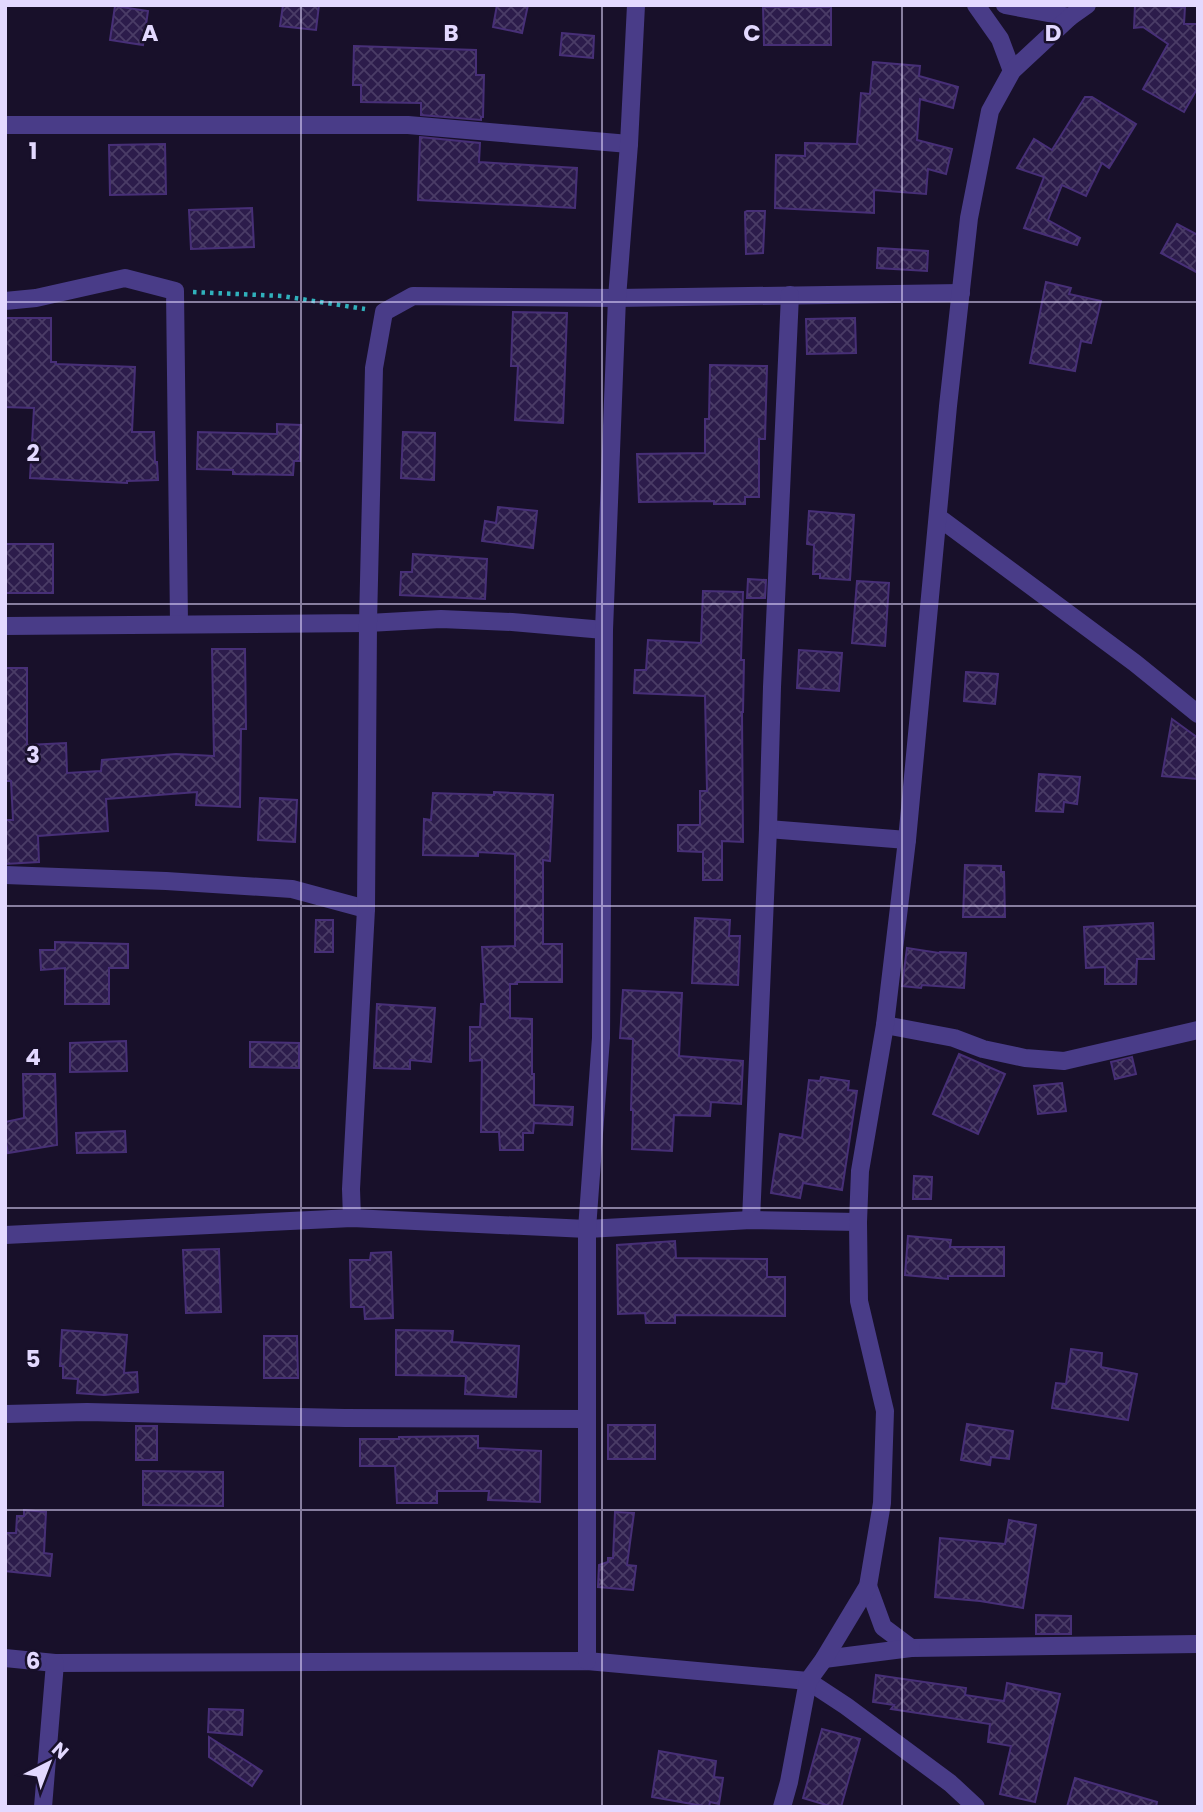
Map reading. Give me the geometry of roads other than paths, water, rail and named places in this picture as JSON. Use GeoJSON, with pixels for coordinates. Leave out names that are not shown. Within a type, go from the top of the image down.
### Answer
{"type":"FeatureCollection","features":[{"type":"Feature","properties":{"kind":"street"},"geometry":{"type":"LineString","coordinates":[[587,1661],[587,1229],[601,1038],[604,630],[617,298],[636,5]]}},
{"type":"Feature","properties":{"kind":"street"},"geometry":{"type":"LineString","coordinates":[[976,5],[1000,39],[1012,71]]}},
{"type":"Feature","properties":{"kind":"street"},"geometry":{"type":"LineString","coordinates":[[1005,5],[1070,17]]}},
{"type":"Feature","properties":{"kind":"street"},"geometry":{"type":"LineString","coordinates":[[782,1807],[808,1681],[824,1660],[868,1586],[882,1503],[885,1411],[859,1301],[860,1171],[885,1025],[907,841],[969,218],[989,111],[1012,71],[1070,17],[1087,5]]}},
{"type":"Feature","properties":{"kind":"street"},"geometry":{"type":"LineString","coordinates":[[5,125],[408,125],[629,144]]}},
{"type":"Feature","properties":{"kind":"street"},"geometry":{"type":"LineString","coordinates":[[5,301],[36,298],[125,278],[175,291],[179,624]]}},
{"type":"Feature","properties":{"kind":"street"},"geometry":{"type":"LineString","coordinates":[[352,1218],[351,1189],[366,909],[368,623],[374,368],[384,312],[413,296],[617,298],[961,293]]}},
{"type":"Feature","properties":{"kind":"street"},"geometry":{"type":"LineString","coordinates":[[751,1220],[790,295]]}},
{"type":"Feature","properties":{"kind":"street"},"geometry":{"type":"LineString","coordinates":[[939,517],[1135,663],[1198,714]]}},
{"type":"Feature","properties":{"kind":"street"},"geometry":{"type":"LineString","coordinates":[[5,626],[368,623],[441,619],[604,630]]}},
{"type":"Feature","properties":{"kind":"street"},"geometry":{"type":"LineString","coordinates":[[768,829],[907,841]]}},
{"type":"Feature","properties":{"kind":"street"},"geometry":{"type":"LineString","coordinates":[[5,875],[292,889],[366,909]]}},
{"type":"Feature","properties":{"kind":"street"},"geometry":{"type":"LineString","coordinates":[[885,1025],[954,1038],[983,1049],[1026,1058],[1065,1061],[1198,1030]]}},
{"type":"Feature","properties":{"kind":"street"},"geometry":{"type":"LineString","coordinates":[[5,1235],[352,1218],[587,1229],[751,1220],[858,1222]]}},
{"type":"Feature","properties":{"kind":"street"},"geometry":{"type":"LineString","coordinates":[[5,1414],[87,1412],[345,1418],[587,1419]]}},
{"type":"Feature","properties":{"kind":"street"},"geometry":{"type":"LineString","coordinates":[[868,1586],[883,1627],[911,1648]]}},
{"type":"Feature","properties":{"kind":"street"},"geometry":{"type":"LineString","coordinates":[[824,1660],[911,1648],[1198,1644]]}},
{"type":"Feature","properties":{"kind":"street"},"geometry":{"type":"LineString","coordinates":[[5,1658],[55,1663],[587,1661],[808,1681],[950,1783],[976,1807]]}},
{"type":"Feature","properties":{"kind":"street"},"geometry":{"type":"LineString","coordinates":[[43,1807],[55,1663]]}}]}
